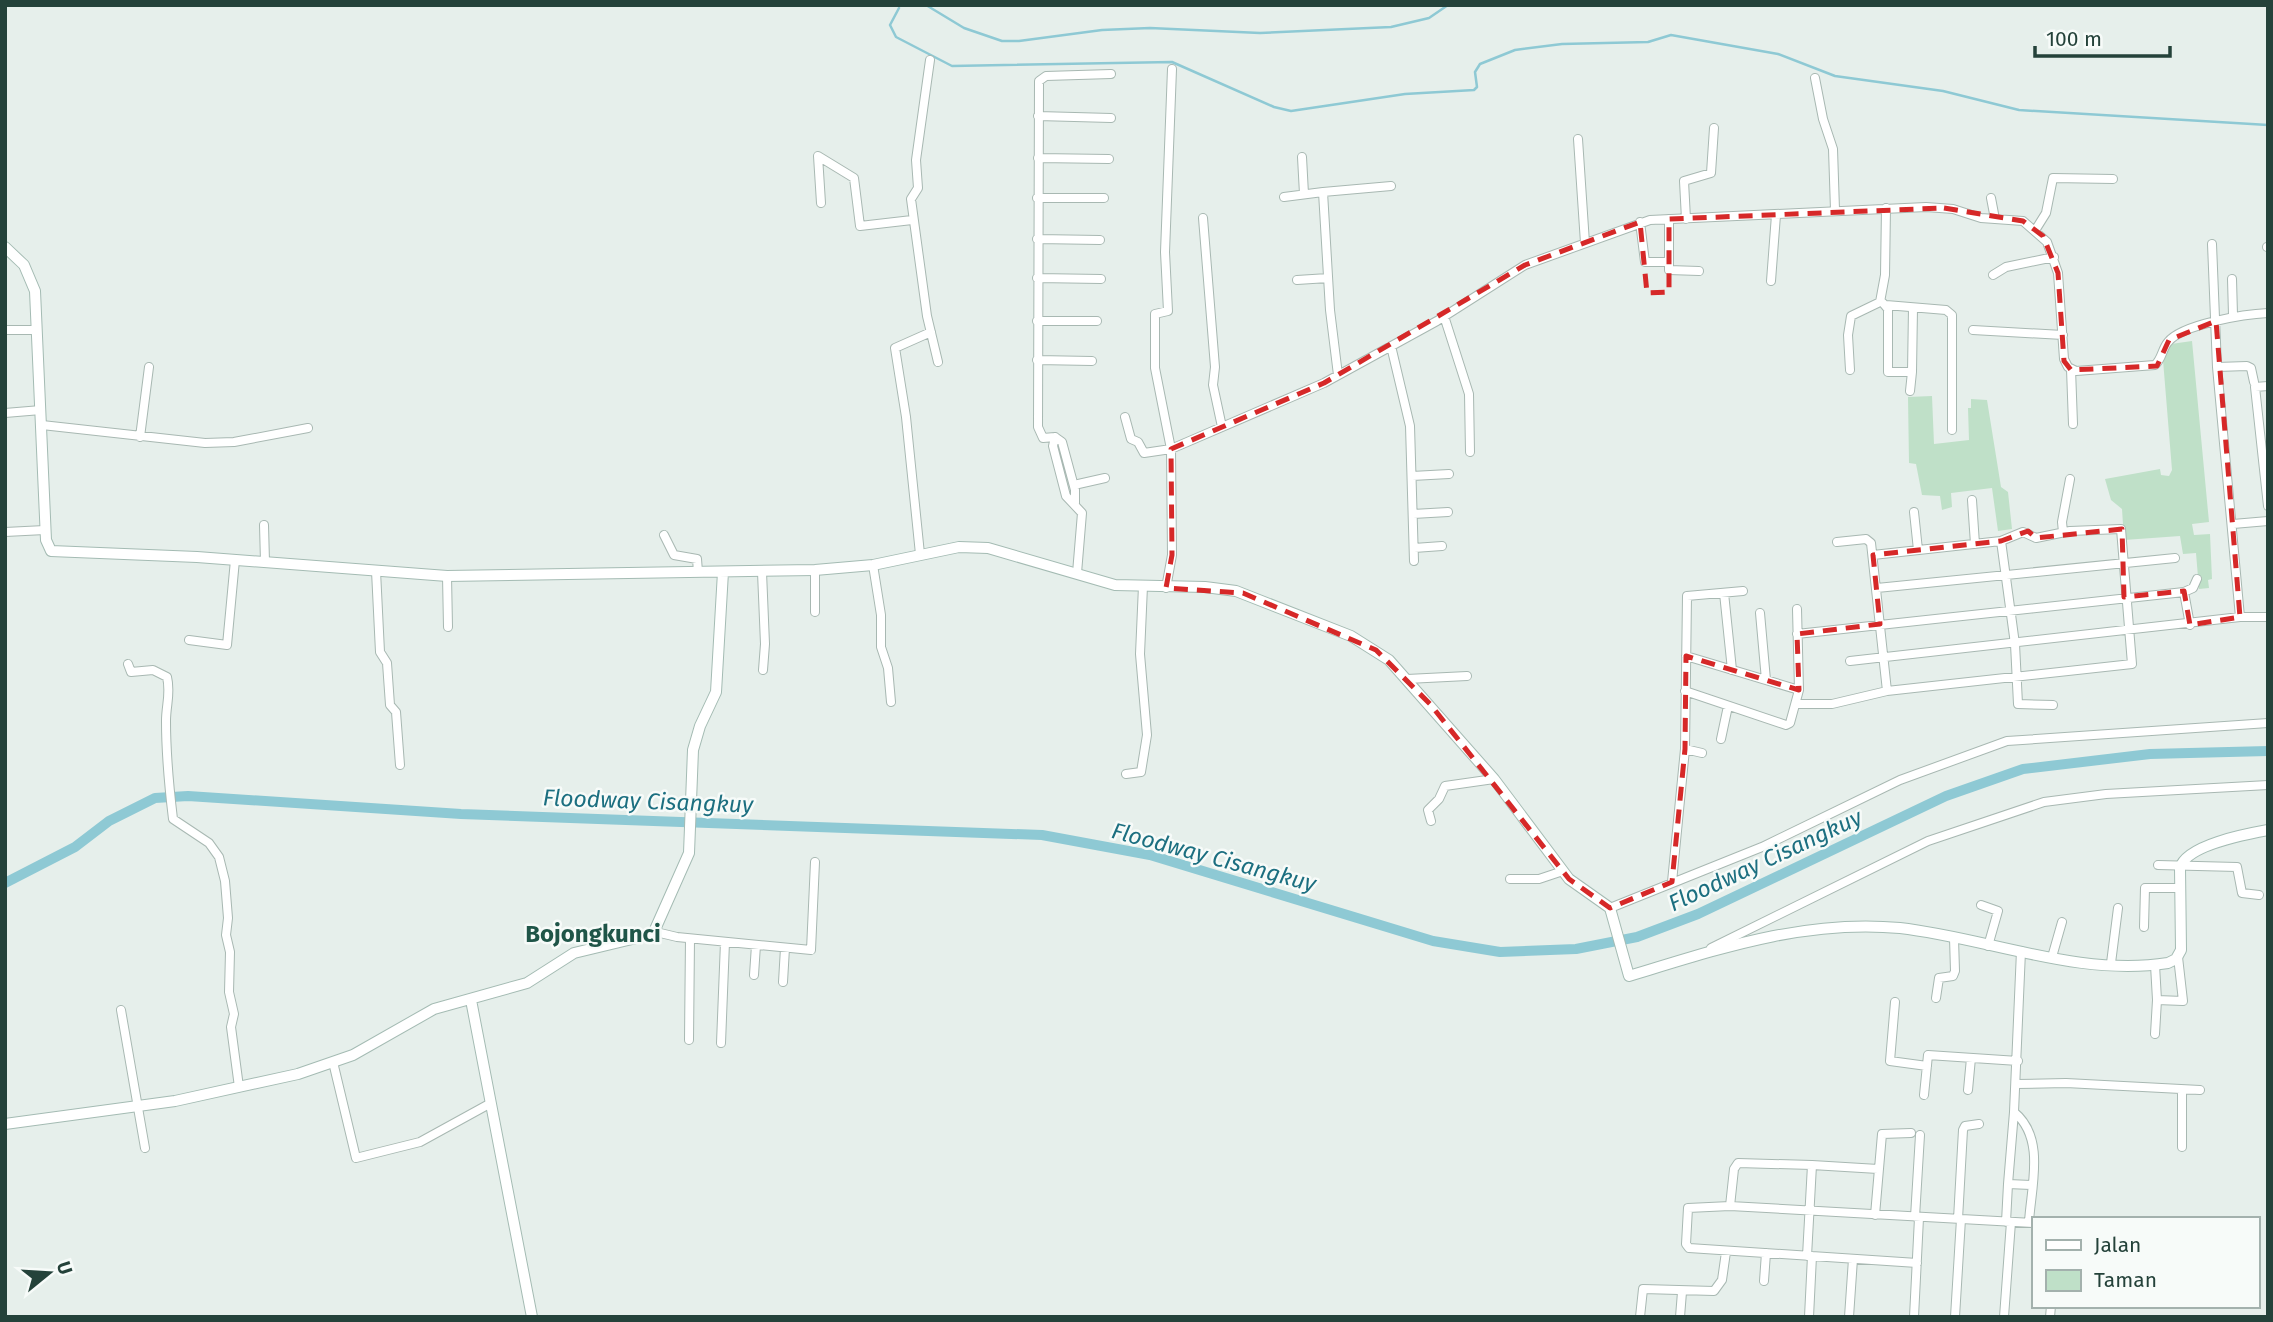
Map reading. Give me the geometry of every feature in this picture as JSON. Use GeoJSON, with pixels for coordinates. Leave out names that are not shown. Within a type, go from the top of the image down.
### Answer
{"type":"FeatureCollection","features":[{"type":"Feature","properties":{"kind":"street"},"geometry":{"type":"LineString","coordinates":[[930,60],[916,163],[918,188],[911,197],[912,220],[938,362]]}},
{"type":"Feature","properties":{"kind":"street"},"geometry":{"type":"LineString","coordinates":[[1166,588],[1172,555],[1172,441],[1161,405],[1155,371],[1154,328],[1155,314],[1168,311],[1165,252],[1172,69]]}},
{"type":"Feature","properties":{"kind":"street"},"geometry":{"type":"LineString","coordinates":[[1076,503],[1063,444],[1055,437],[1039,435],[1039,81],[1042,76],[1111,74]]}},
{"type":"Feature","properties":{"kind":"street"},"geometry":{"type":"LineString","coordinates":[[1815,78],[1823,119],[1833,149],[1835,210]]}},
{"type":"Feature","properties":{"kind":"street"},"geometry":{"type":"LineString","coordinates":[[1038,116],[1111,118]]}},
{"type":"Feature","properties":{"kind":"street"},"geometry":{"type":"LineString","coordinates":[[1686,219],[1684,181],[1711,173],[1714,128]]}},
{"type":"Feature","properties":{"kind":"street"},"geometry":{"type":"LineString","coordinates":[[1578,139],[1585,243]]}},
{"type":"Feature","properties":{"kind":"street"},"geometry":{"type":"LineString","coordinates":[[821,203],[818,156],[853,176],[860,226],[912,220]]}},
{"type":"Feature","properties":{"kind":"street"},"geometry":{"type":"LineString","coordinates":[[1302,157],[1304,194]]}},
{"type":"Feature","properties":{"kind":"street"},"geometry":{"type":"LineString","coordinates":[[1038,158],[1109,159]]}},
{"type":"Feature","properties":{"kind":"street"},"geometry":{"type":"LineString","coordinates":[[2036,229],[2046,213],[2053,178],[2113,179]]}},
{"type":"Feature","properties":{"kind":"street"},"geometry":{"type":"LineString","coordinates":[[1284,197],[1391,186]]}},
{"type":"Feature","properties":{"kind":"street"},"geometry":{"type":"LineString","coordinates":[[1323,192],[1338,374]]}},
{"type":"Feature","properties":{"kind":"street"},"geometry":{"type":"LineString","coordinates":[[1037,198],[1104,198]]}},
{"type":"Feature","properties":{"kind":"street"},"geometry":{"type":"LineString","coordinates":[[1992,198],[1995,219]]}},
{"type":"Feature","properties":{"kind":"street"},"geometry":{"type":"LineString","coordinates":[[1886,208],[1883,303],[1886,371],[1912,372]]}},
{"type":"Feature","properties":{"kind":"street"},"geometry":{"type":"LineString","coordinates":[[1125,417],[1130,439],[1138,442],[1144,453],[1171,449],[1285,401],[1338,374],[1444,316],[1525,265],[1640,222],[1835,210],[1944,208],[1995,219],[2023,221],[2036,229],[2054,257],[2061,293],[2064,359],[2071,369],[2073,424]]}},
{"type":"Feature","properties":{"kind":"street"},"geometry":{"type":"LineString","coordinates":[[1772,281],[1776,215]]}},
{"type":"Feature","properties":{"kind":"street"},"geometry":{"type":"LineString","coordinates":[[1203,218],[1216,367],[1212,380],[1222,428]]}},
{"type":"Feature","properties":{"kind":"street"},"geometry":{"type":"LineString","coordinates":[[1669,219],[1669,262],[1672,272],[1699,271]]}},
{"type":"Feature","properties":{"kind":"street"},"geometry":{"type":"LineString","coordinates":[[1640,222],[1645,262],[1669,262]]}},
{"type":"Feature","properties":{"kind":"street"},"geometry":{"type":"LineString","coordinates":[[1037,239],[1100,240]]}},
{"type":"Feature","properties":{"kind":"street"},"geometry":{"type":"LineString","coordinates":[[2212,244],[2217,367],[2233,524],[2239,617]]}},
{"type":"Feature","properties":{"kind":"street"},"geometry":{"type":"LineString","coordinates":[[5,247],[20,259],[32,281],[37,330],[47,547],[57,554],[235,560],[447,576],[814,570],[873,565],[968,546],[988,548],[1115,585],[1205,587],[1251,596],[1369,645],[1407,679],[1494,779],[1563,871],[1611,911],[1629,976],[1756,937],[1833,928],[1898,928],[2052,957],[2111,963],[2155,965],[2178,957]]}},
{"type":"Feature","properties":{"kind":"street"},"geometry":{"type":"LineString","coordinates":[[1993,275],[2006,267],[2054,257]]}},
{"type":"Feature","properties":{"kind":"street"},"geometry":{"type":"LineString","coordinates":[[1037,278],[1101,279]]}},
{"type":"Feature","properties":{"kind":"street"},"geometry":{"type":"LineString","coordinates":[[1297,280],[1328,278]]}},
{"type":"Feature","properties":{"kind":"street"},"geometry":{"type":"LineString","coordinates":[[2232,279],[2233,315]]}},
{"type":"Feature","properties":{"kind":"street"},"geometry":{"type":"LineString","coordinates":[[1850,370],[1848,335],[1851,316],[1883,303],[1946,310],[1952,315],[1952,430]]}},
{"type":"Feature","properties":{"kind":"street"},"geometry":{"type":"LineString","coordinates":[[1910,391],[1913,308]]}},
{"type":"Feature","properties":{"kind":"street"},"geometry":{"type":"LineString","coordinates":[[2071,369],[2155,365],[2169,340],[2233,315],[2268,313]]}},
{"type":"Feature","properties":{"kind":"street"},"geometry":{"type":"LineString","coordinates":[[1444,316],[1469,394],[1470,452]]}},
{"type":"Feature","properties":{"kind":"street"},"geometry":{"type":"LineString","coordinates":[[1037,321],[1097,321]]}},
{"type":"Feature","properties":{"kind":"street"},"geometry":{"type":"LineString","coordinates":[[5,330],[37,330]]}},
{"type":"Feature","properties":{"kind":"street"},"geometry":{"type":"LineString","coordinates":[[1973,330],[2063,335]]}},
{"type":"Feature","properties":{"kind":"street"},"geometry":{"type":"LineString","coordinates":[[920,554],[906,417],[895,348],[931,332]]}},
{"type":"Feature","properties":{"kind":"street"},"geometry":{"type":"LineString","coordinates":[[1391,346],[1406,400],[1412,476],[1414,561]]}},
{"type":"Feature","properties":{"kind":"street"},"geometry":{"type":"LineString","coordinates":[[1037,360],[1092,361]]}},
{"type":"Feature","properties":{"kind":"street"},"geometry":{"type":"LineString","coordinates":[[2217,367],[2248,366],[2251,368],[2254,382]]}},
{"type":"Feature","properties":{"kind":"street"},"geometry":{"type":"LineString","coordinates":[[140,437],[149,367]]}},
{"type":"Feature","properties":{"kind":"street"},"geometry":{"type":"LineString","coordinates":[[2268,386],[2255,387],[2268,506]]}},
{"type":"Feature","properties":{"kind":"street"},"geometry":{"type":"LineString","coordinates":[[5,413],[41,410]]}},
{"type":"Feature","properties":{"kind":"street"},"geometry":{"type":"LineString","coordinates":[[42,425],[205,443],[234,442],[307,428]]}},
{"type":"Feature","properties":{"kind":"street"},"geometry":{"type":"LineString","coordinates":[[1055,437],[1053,446],[1066,496],[1076,503],[1082,513],[1077,573]]}},
{"type":"Feature","properties":{"kind":"street"},"geometry":{"type":"LineString","coordinates":[[1412,476],[1449,474]]}},
{"type":"Feature","properties":{"kind":"street"},"geometry":{"type":"LineString","coordinates":[[1074,485],[1105,478]]}},
{"type":"Feature","properties":{"kind":"street"},"geometry":{"type":"LineString","coordinates":[[2063,532],[2062,522],[2070,479]]}},
{"type":"Feature","properties":{"kind":"street"},"geometry":{"type":"LineString","coordinates":[[1972,500],[1975,544]]}},
{"type":"Feature","properties":{"kind":"street"},"geometry":{"type":"LineString","coordinates":[[1413,514],[1448,512]]}},
{"type":"Feature","properties":{"kind":"street"},"geometry":{"type":"LineString","coordinates":[[1914,512],[1919,550]]}},
{"type":"Feature","properties":{"kind":"street"},"geometry":{"type":"LineString","coordinates":[[2233,524],[2268,521]]}},
{"type":"Feature","properties":{"kind":"street"},"geometry":{"type":"LineString","coordinates":[[264,525],[265,562]]}},
{"type":"Feature","properties":{"kind":"street"},"geometry":{"type":"LineString","coordinates":[[1796,704],[1832,704],[1886,691],[2131,666],[2132,631],[2124,597],[2121,529],[2063,532],[2036,538],[2023,532],[2001,541],[1874,555]]}},
{"type":"Feature","properties":{"kind":"street"},"geometry":{"type":"LineString","coordinates":[[5,533],[46,530]]}},
{"type":"Feature","properties":{"kind":"street"},"geometry":{"type":"LineString","coordinates":[[664,535],[674,555],[697,559],[698,572]]}},
{"type":"Feature","properties":{"kind":"street"},"geometry":{"type":"LineString","coordinates":[[1838,542],[1869,540],[1874,555],[1886,691]]}},
{"type":"Feature","properties":{"kind":"street"},"geometry":{"type":"LineString","coordinates":[[2001,541],[2003,575],[2015,644],[2019,705],[2053,705]]}},
{"type":"Feature","properties":{"kind":"street"},"geometry":{"type":"LineString","coordinates":[[1414,548],[1441,546]]}},
{"type":"Feature","properties":{"kind":"street"},"geometry":{"type":"LineString","coordinates":[[1877,588],[2175,558]]}},
{"type":"Feature","properties":{"kind":"street"},"geometry":{"type":"LineString","coordinates":[[189,640],[227,645],[235,560]]}},
{"type":"Feature","properties":{"kind":"street"},"geometry":{"type":"LineString","coordinates":[[873,565],[881,615],[881,647],[888,668],[891,702]]}},
{"type":"Feature","properties":{"kind":"street"},"geometry":{"type":"LineString","coordinates":[[814,570],[815,612]]}},
{"type":"Feature","properties":{"kind":"street"},"geometry":{"type":"LineString","coordinates":[[376,571],[380,652],[387,663],[390,705],[396,712],[400,765]]}},
{"type":"Feature","properties":{"kind":"street"},"geometry":{"type":"LineString","coordinates":[[5,1124],[136,1106],[298,1074],[378,1042],[422,1014],[527,983],[573,953],[646,938],[656,932],[671,889],[689,853],[693,750],[700,726],[716,692],[723,572]]}},
{"type":"Feature","properties":{"kind":"street"},"geometry":{"type":"LineString","coordinates":[[762,572],[765,644],[763,670]]}},
{"type":"Feature","properties":{"kind":"street"},"geometry":{"type":"LineString","coordinates":[[447,576],[448,627]]}},
{"type":"Feature","properties":{"kind":"street"},"geometry":{"type":"LineString","coordinates":[[1797,635],[2184,592],[2193,588],[2197,579]]}},
{"type":"Feature","properties":{"kind":"street"},"geometry":{"type":"LineString","coordinates":[[1126,774],[1141,772],[1147,735],[1140,654],[1143,586]]}},
{"type":"Feature","properties":{"kind":"street"},"geometry":{"type":"LineString","coordinates":[[1672,882],[1685,749],[1688,596],[1743,590]]}},
{"type":"Feature","properties":{"kind":"street"},"geometry":{"type":"LineString","coordinates":[[2184,592],[2190,625]]}},
{"type":"Feature","properties":{"kind":"street"},"geometry":{"type":"LineString","coordinates":[[1724,593],[1732,670]]}},
{"type":"Feature","properties":{"kind":"street"},"geometry":{"type":"LineString","coordinates":[[1685,691],[1786,725],[1790,723],[1798,690],[1797,609]]}},
{"type":"Feature","properties":{"kind":"street"},"geometry":{"type":"LineString","coordinates":[[1760,613],[1766,680]]}},
{"type":"Feature","properties":{"kind":"street"},"geometry":{"type":"LineString","coordinates":[[1850,661],[2190,625],[2239,617],[2268,617]]}},
{"type":"Feature","properties":{"kind":"street"},"geometry":{"type":"LineString","coordinates":[[1686,656],[1798,690]]}},
{"type":"Feature","properties":{"kind":"street"},"geometry":{"type":"LineString","coordinates":[[128,664],[131,672],[153,670],[167,677],[170,697],[166,720],[167,782],[175,823],[209,843],[219,856],[225,881],[228,918],[226,935],[230,952],[229,992],[234,1014],[231,1027],[239,1087]]}},
{"type":"Feature","properties":{"kind":"street"},"geometry":{"type":"LineString","coordinates":[[1407,679],[1467,676]]}},
{"type":"Feature","properties":{"kind":"street"},"geometry":{"type":"LineString","coordinates":[[1721,738],[1728,706]]}},
{"type":"Feature","properties":{"kind":"street"},"geometry":{"type":"LineString","coordinates":[[1611,911],[1672,882],[1762,847],[1900,780],[2007,741],[2268,723]]}},
{"type":"Feature","properties":{"kind":"street"},"geometry":{"type":"LineString","coordinates":[[1685,749],[1702,752]]}},
{"type":"Feature","properties":{"kind":"street"},"geometry":{"type":"LineString","coordinates":[[1431,821],[1427,811],[1439,799],[1445,786],[1494,779]]}},
{"type":"Feature","properties":{"kind":"street"},"geometry":{"type":"LineString","coordinates":[[1705,951],[1928,841],[2044,802],[2106,794],[2268,785]]}},
{"type":"Feature","properties":{"kind":"street"},"geometry":{"type":"LineString","coordinates":[[2157,1000],[2183,1001],[2178,957],[2181,950],[2180,868],[2191,852],[2268,830]]}},
{"type":"Feature","properties":{"kind":"street"},"geometry":{"type":"LineString","coordinates":[[656,932],[690,939],[811,950],[815,862]]}},
{"type":"Feature","properties":{"kind":"street"},"geometry":{"type":"LineString","coordinates":[[2158,866],[2237,867],[2242,893],[2259,895]]}},
{"type":"Feature","properties":{"kind":"street"},"geometry":{"type":"LineString","coordinates":[[1510,879],[1539,879],[1563,871]]}},
{"type":"Feature","properties":{"kind":"street"},"geometry":{"type":"LineString","coordinates":[[2144,927],[2145,888],[2180,888]]}},
{"type":"Feature","properties":{"kind":"street"},"geometry":{"type":"LineString","coordinates":[[1982,905],[1998,911],[1988,946]]}},
{"type":"Feature","properties":{"kind":"street"},"geometry":{"type":"LineString","coordinates":[[2111,963],[2118,908]]}},
{"type":"Feature","properties":{"kind":"street"},"geometry":{"type":"LineString","coordinates":[[2052,957],[2062,922]]}},
{"type":"Feature","properties":{"kind":"street"},"geometry":{"type":"LineString","coordinates":[[1936,998],[1939,978],[1953,976],[1955,971],[1955,938]]}},
{"type":"Feature","properties":{"kind":"street"},"geometry":{"type":"LineString","coordinates":[[689,1040],[690,939]]}},
{"type":"Feature","properties":{"kind":"street"},"geometry":{"type":"LineString","coordinates":[[721,1044],[725,942]]}},
{"type":"Feature","properties":{"kind":"street"},"geometry":{"type":"LineString","coordinates":[[754,975],[756,945]]}},
{"type":"Feature","properties":{"kind":"street"},"geometry":{"type":"LineString","coordinates":[[783,982],[785,948]]}},
{"type":"Feature","properties":{"kind":"street"},"geometry":{"type":"LineString","coordinates":[[2004,1317],[2008,1184],[2018,1061],[2021,951]]}},
{"type":"Feature","properties":{"kind":"street"},"geometry":{"type":"LineString","coordinates":[[2155,965],[2155,1034]]}},
{"type":"Feature","properties":{"kind":"street"},"geometry":{"type":"LineString","coordinates":[[471,1000],[531,1317]]}},
{"type":"Feature","properties":{"kind":"street"},"geometry":{"type":"LineString","coordinates":[[1895,1002],[1890,1060],[1927,1066]]}},
{"type":"Feature","properties":{"kind":"street"},"geometry":{"type":"LineString","coordinates":[[121,1010],[145,1148]]}},
{"type":"Feature","properties":{"kind":"street"},"geometry":{"type":"LineString","coordinates":[[1924,1095],[1929,1055],[2018,1061]]}},
{"type":"Feature","properties":{"kind":"street"},"geometry":{"type":"LineString","coordinates":[[1968,1090],[1971,1058]]}},
{"type":"Feature","properties":{"kind":"street"},"geometry":{"type":"LineString","coordinates":[[333,1062],[356,1158],[420,1142],[491,1103]]}},
{"type":"Feature","properties":{"kind":"street"},"geometry":{"type":"LineString","coordinates":[[2016,1084],[2066,1083],[2200,1090]]}},
{"type":"Feature","properties":{"kind":"street"},"geometry":{"type":"LineString","coordinates":[[2182,1090],[2182,1147]]}},
{"type":"Feature","properties":{"kind":"street"},"geometry":{"type":"LineString","coordinates":[[1917,1263],[1726,1252],[1687,1247],[1688,1208],[1730,1206],[1810,1209],[1917,1218],[2031,1222],[2033,1142],[2027,1125],[2014,1112]]}},
{"type":"Feature","properties":{"kind":"street"},"geometry":{"type":"LineString","coordinates":[[1955,1317],[1963,1130],[1965,1126],[1979,1124]]}},
{"type":"Feature","properties":{"kind":"street"},"geometry":{"type":"LineString","coordinates":[[1875,1215],[1882,1134],[1916,1134],[1917,1263],[1914,1317]]}},
{"type":"Feature","properties":{"kind":"street"},"geometry":{"type":"LineString","coordinates":[[1730,1206],[1734,1168],[1738,1163],[1878,1169]]}},
{"type":"Feature","properties":{"kind":"street"},"geometry":{"type":"LineString","coordinates":[[1809,1317],[1812,1165]]}},
{"type":"Feature","properties":{"kind":"street"},"geometry":{"type":"LineString","coordinates":[[2008,1184],[2031,1185]]}},
{"type":"Feature","properties":{"kind":"street"},"geometry":{"type":"LineString","coordinates":[[1640,1317],[1643,1289],[1714,1291],[1722,1280],[1726,1252]]}},
{"type":"Feature","properties":{"kind":"street"},"geometry":{"type":"LineString","coordinates":[[1764,1281],[1766,1253]]}},
{"type":"Feature","properties":{"kind":"street"},"geometry":{"type":"LineString","coordinates":[[1849,1317],[1853,1259]]}},
{"type":"Feature","properties":{"kind":"street"},"geometry":{"type":"LineString","coordinates":[[1680,1317],[1682,1292]]}},
{"type":"Feature","properties":{"kind":"highlighted area"},"geometry":{"type":"Polygon","coordinates":[[[1944,208],[2023,221],[2043,236],[2058,273],[2064,361],[2071,370],[2157,366],[2169,340],[2216,321],[2240,617],[2190,625],[2184,591],[2124,597],[2122,529],[2036,538],[2028,531],[2001,541],[1873,555],[1880,624],[1797,634],[1799,690],[1686,656],[1685,749],[1672,882],[1610,908],[1569,879],[1430,704],[1376,650],[1243,593],[1166,588],[1172,555],[1171,449],[1324,383],[1525,265],[1640,222],[1647,293],[1669,292],[1669,219],[1944,208]]]}},
{"type":"Feature","properties":{"kind":"green space"},"geometry":{"type":"Polygon","coordinates":[[[2192,341],[2209,522],[2192,524],[2194,535],[2210,534],[2212,579],[2208,580],[2209,588],[2199,589],[2196,553],[2183,554],[2180,536],[2124,540],[2122,509],[2111,500],[2105,479],[2160,469],[2161,475],[2169,476],[2172,470],[2163,360],[2171,344],[2192,341]]]}},
{"type":"Feature","properties":{"kind":"green space"},"geometry":{"type":"Polygon","coordinates":[[[1932,396],[1934,444],[1969,440],[1968,408],[1971,408],[1971,399],[1987,400],[2001,487],[2008,492],[2012,529],[1998,531],[1992,488],[1951,493],[1952,507],[1942,510],[1940,496],[1922,495],[1916,464],[1909,463],[1908,397],[1932,396]]]}},
{"type":"Feature","properties":{"kind":"waterway"},"geometry":{"type":"LineString","coordinates":[[926,5],[964,28],[1002,41],[1102,30],[1150,28],[1260,33],[1391,27],[1429,18],[1448,5]]}},
{"type":"Feature","properties":{"kind":"waterway"},"geometry":{"type":"LineString","coordinates":[[899,8],[890,25],[896,37],[952,66],[1172,62],[1274,107],[1291,111],[1405,94],[1474,90],[1477,87],[1475,72],[1480,64],[1515,50],[1562,44],[1648,42],[1671,35],[1778,54],[1835,76],[1943,91],[2019,110],[2268,125]]}},
{"type":"Feature","properties":{"kind":"waterway","name":"Floodway Cisangkuy"},"geometry":{"type":"LineString","coordinates":[[5,883],[75,847],[109,821],[155,798],[188,796],[461,814],[1042,835],[1150,855],[1433,941],[1500,952],[1576,949],[1637,937],[1698,914],[1946,796],[2023,769],[2150,754],[2268,751]]}},
{"type":"Feature","properties":{"kind":"district","name":"Bojongkunci"},"geometry":{"type":"Point","coordinates":[593,934]}}]}
